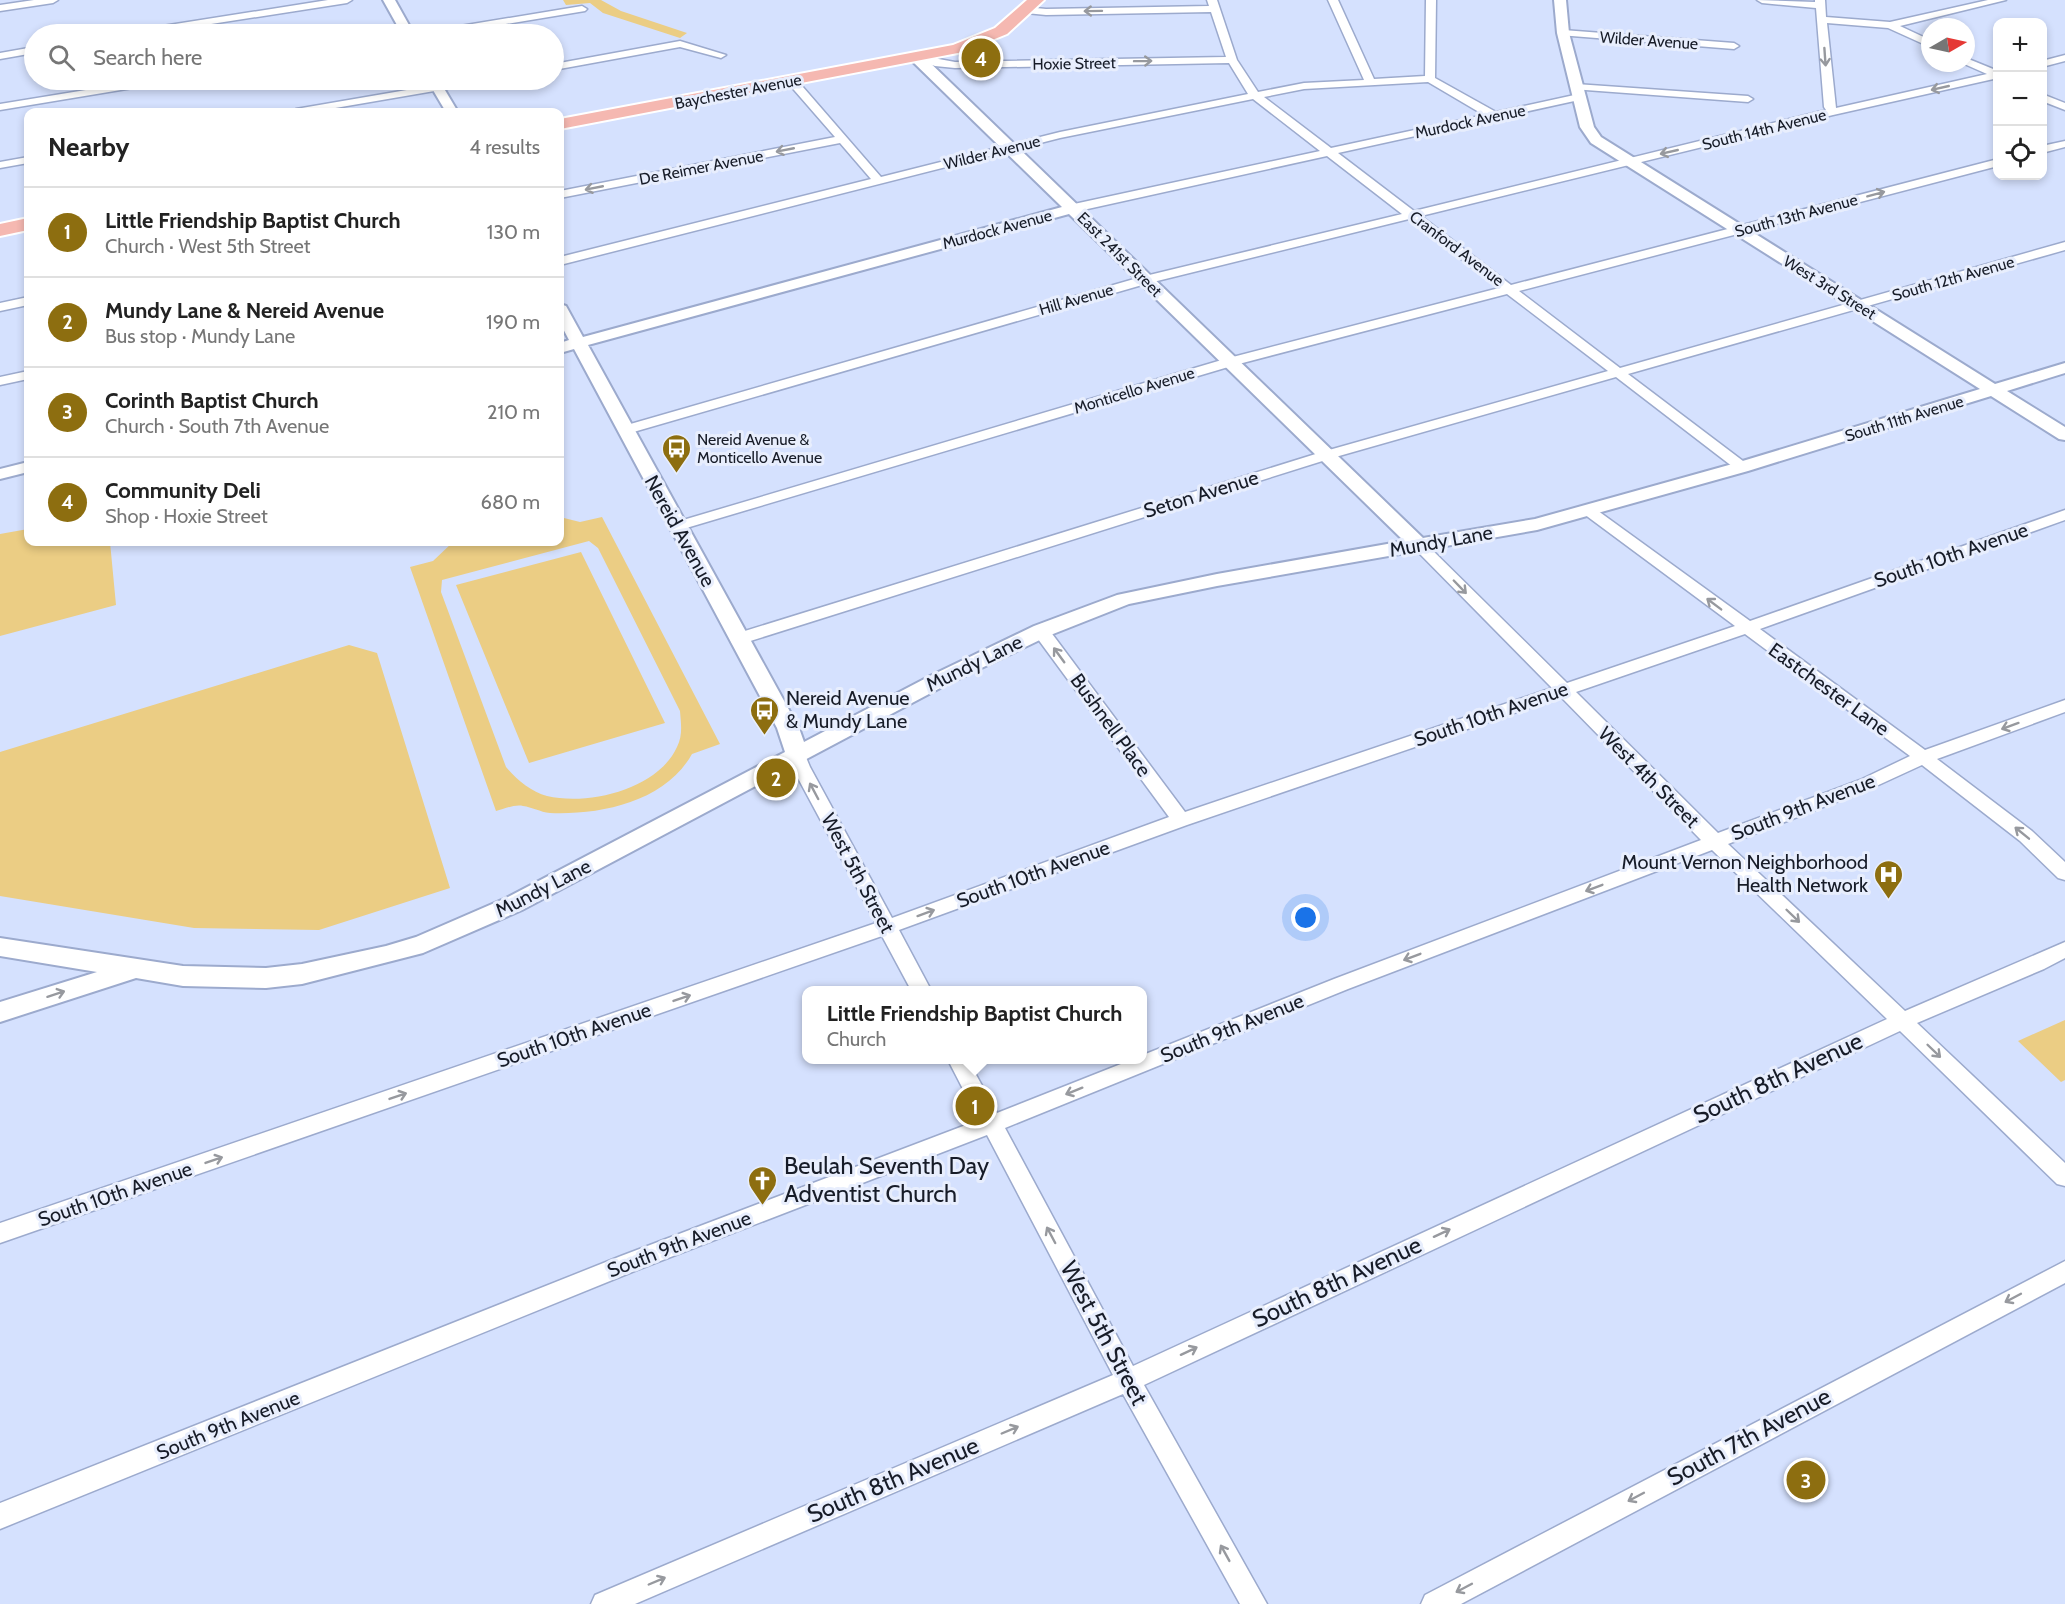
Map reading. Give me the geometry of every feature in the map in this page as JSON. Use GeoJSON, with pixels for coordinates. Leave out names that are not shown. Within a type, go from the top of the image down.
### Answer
{"type":"FeatureCollection","features":[{"type":"Feature","properties":{"kind":"main road"},"geometry":{"type":"LineString","coordinates":[[917,58],[957,49],[989,38],[1007,27],[1031,5]]}},
{"type":"Feature","properties":{"kind":"main road","name":"Baychester Avenue"},"geometry":{"type":"LineString","coordinates":[[564,123],[917,58]]}},
{"type":"Feature","properties":{"kind":"main road"},"geometry":{"type":"LineString","coordinates":[[0,230],[24,225]]}},
{"type":"Feature","properties":{"kind":"street"},"geometry":{"type":"LineString","coordinates":[[0,8],[53,0]]}},
{"type":"Feature","properties":{"kind":"street"},"geometry":{"type":"LineString","coordinates":[[195,24],[347,0]]}},
{"type":"Feature","properties":{"kind":"street"},"geometry":{"type":"LineString","coordinates":[[389,0],[402,24]]}},
{"type":"Feature","properties":{"kind":"street"},"geometry":{"type":"LineString","coordinates":[[1333,0],[1370,82]]}},
{"type":"Feature","properties":{"kind":"street"},"geometry":{"type":"LineString","coordinates":[[1431,0],[1431,79],[1493,116]]}},
{"type":"Feature","properties":{"kind":"street"},"geometry":{"type":"LineString","coordinates":[[1560,0],[1563,33],[1578,92]]}},
{"type":"Feature","properties":{"kind":"street"},"geometry":{"type":"LineString","coordinates":[[1762,0],[1820,3],[1829,107],[1833,112]]}},
{"type":"Feature","properties":{"kind":"street"},"geometry":{"type":"LineString","coordinates":[[1822,20],[1890,25],[2001,0]]}},
{"type":"Feature","properties":{"kind":"street"},"geometry":{"type":"LineString","coordinates":[[1031,5],[1046,12],[1213,5]]}},
{"type":"Feature","properties":{"kind":"street","name":"Cranford Avenue"},"geometry":{"type":"LineString","coordinates":[[1213,5],[1232,60],[1254,95],[1742,466]]}},
{"type":"Feature","properties":{"kind":"street"},"geometry":{"type":"LineString","coordinates":[[491,24],[582,9]]}},
{"type":"Feature","properties":{"kind":"street"},"geometry":{"type":"LineString","coordinates":[[1890,25],[1921,40]]}},
{"type":"Feature","properties":{"kind":"street","name":"Wilder Avenue"},"geometry":{"type":"LineString","coordinates":[[1563,33],[1734,46]]}},
{"type":"Feature","properties":{"kind":"street"},"geometry":{"type":"LineString","coordinates":[[564,65],[680,44],[721,55]]}},
{"type":"Feature","properties":{"kind":"street"},"geometry":{"type":"LineString","coordinates":[[0,56],[24,52]]}},
{"type":"Feature","properties":{"kind":"street","name":"Hoxie Street"},"geometry":{"type":"LineString","coordinates":[[917,58],[955,65],[1232,60]]}},
{"type":"Feature","properties":{"kind":"street","name":"East 241st Street"},"geometry":{"type":"LineString","coordinates":[[917,58],[1419,545]]}},
{"type":"Feature","properties":{"kind":"street"},"geometry":{"type":"LineString","coordinates":[[2047,63],[2065,58]]}},
{"type":"Feature","properties":{"kind":"street"},"geometry":{"type":"LineString","coordinates":[[1975,65],[1993,73]]}},
{"type":"Feature","properties":{"kind":"street","name":"South 14th Avenue"},"geometry":{"type":"LineString","coordinates":[[1532,186],[1833,112],[1993,76]]}},
{"type":"Feature","properties":{"kind":"street","name":"Wilder Avenue"},"geometry":{"type":"LineString","coordinates":[[564,260],[1009,147],[1254,95],[1304,86],[1431,79]]}},
{"type":"Feature","properties":{"kind":"street"},"geometry":{"type":"LineString","coordinates":[[792,81],[879,180]]}},
{"type":"Feature","properties":{"kind":"street"},"geometry":{"type":"LineString","coordinates":[[0,107],[103,90]]}},
{"type":"Feature","properties":{"kind":"street"},"geometry":{"type":"LineString","coordinates":[[315,108],[401,90]]}},
{"type":"Feature","properties":{"kind":"street"},"geometry":{"type":"LineString","coordinates":[[439,90],[450,108]]}},
{"type":"Feature","properties":{"kind":"street","name":"Murdock Avenue"},"geometry":{"type":"LineString","coordinates":[[569,346],[1074,208],[1493,116],[1578,92],[1748,99]]}},
{"type":"Feature","properties":{"kind":"street","name":"West 3rd Street"},"geometry":{"type":"LineString","coordinates":[[1578,92],[1587,127],[1596,140],[2065,435]]}},
{"type":"Feature","properties":{"kind":"street"},"geometry":{"type":"LineString","coordinates":[[2047,99],[2065,107]]}},
{"type":"Feature","properties":{"kind":"street","name":"De Reimer Avenue"},"geometry":{"type":"LineString","coordinates":[[564,194],[843,139]]}},
{"type":"Feature","properties":{"kind":"street"},"geometry":{"type":"LineString","coordinates":[[2047,149],[2065,144]]}},
{"type":"Feature","properties":{"kind":"street"},"geometry":{"type":"LineString","coordinates":[[0,165],[24,161]]}},
{"type":"Feature","properties":{"kind":"street","name":"South 13th Avenue"},"geometry":{"type":"LineString","coordinates":[[1595,266],[1993,163]]}},
{"type":"Feature","properties":{"kind":"street","name":"Hill Avenue"},"geometry":{"type":"LineString","coordinates":[[625,430],[1145,280],[1532,186]]}},
{"type":"Feature","properties":{"kind":"street","name":"South 12th Avenue"},"geometry":{"type":"LineString","coordinates":[[1667,359],[2065,246]]}},
{"type":"Feature","properties":{"kind":"street","name":"Monticello Avenue"},"geometry":{"type":"LineString","coordinates":[[678,526],[1230,362],[1595,266]]}},
{"type":"Feature","properties":{"kind":"street"},"geometry":{"type":"LineString","coordinates":[[0,307],[24,302]]}},
{"type":"Feature","properties":{"kind":"street","name":"Nereid Avenue"},"geometry":{"type":"LineString","coordinates":[[564,325],[569,346],[625,430],[788,728],[797,754]]}},
{"type":"Feature","properties":{"kind":"street","name":"Seton Avenue"},"geometry":{"type":"LineString","coordinates":[[738,639],[1327,455],[1667,359]]}},
{"type":"Feature","properties":{"kind":"street","name":"South 11th Avenue"},"geometry":{"type":"LineString","coordinates":[[1742,466],[2065,368]]}},
{"type":"Feature","properties":{"kind":"street"},"geometry":{"type":"LineString","coordinates":[[0,381],[24,376]]}},
{"type":"Feature","properties":{"kind":"street","name":"Mundy Lane"},"geometry":{"type":"LineString","coordinates":[[0,947],[183,976],[266,978],[335,967],[423,944],[514,904],[797,754],[1041,631],[1124,599],[1537,524],[1742,466]]}},
{"type":"Feature","properties":{"kind":"street"},"geometry":{"type":"LineString","coordinates":[[0,474],[24,469]]}},
{"type":"Feature","properties":{"kind":"street","name":"Eastchester Lane"},"geometry":{"type":"LineString","coordinates":[[1589,511],[1923,757],[2026,836],[2065,873]]}},
{"type":"Feature","properties":{"kind":"street","name":"South 10th Avenue"},"geometry":{"type":"LineString","coordinates":[[0,1233],[887,927],[1181,820],[1746,628],[2065,515]]}},
{"type":"Feature","properties":{"kind":"street","name":"West 4th Street"},"geometry":{"type":"LineString","coordinates":[[1419,545],[1714,841],[2065,1177]]}},
{"type":"Feature","properties":{"kind":"street","name":"Bushnell Place"},"geometry":{"type":"LineString","coordinates":[[1041,631],[1181,820]]}},
{"type":"Feature","properties":{"kind":"street","name":"South 9th Avenue"},"geometry":{"type":"LineString","coordinates":[[1147,1062],[1341,984],[1866,784],[1923,757],[2065,706]]}},
{"type":"Feature","properties":{"kind":"street","name":"West 5th Street"},"geometry":{"type":"LineString","coordinates":[[797,754],[801,767],[919,986]]}},
{"type":"Feature","properties":{"kind":"street","name":"South 8th Avenue"},"geometry":{"type":"LineString","coordinates":[[604,1604],[1128,1380],[1902,1021],[2037,964],[2065,949]]}},
{"type":"Feature","properties":{"kind":"street"},"geometry":{"type":"LineString","coordinates":[[0,1012],[135,970]]}},
{"type":"Feature","properties":{"kind":"street","name":"West 5th Street"},"geometry":{"type":"LineString","coordinates":[[961,1064],[1128,1380],[1254,1604]]}},
{"type":"Feature","properties":{"kind":"street","name":"South 9th Avenue"},"geometry":{"type":"LineString","coordinates":[[0,1516],[629,1263],[993,1124],[1142,1064]]}},
{"type":"Feature","properties":{"kind":"street","name":"South 7th Avenue"},"geometry":{"type":"LineString","coordinates":[[1434,1604],[2065,1271]]}},
{"type":"Feature","properties":{"kind":"shaded area"},"geometry":{"type":"Polygon","coordinates":[[[563,0],[601,0],[621,11],[687,33],[680,38],[603,13],[590,3],[566,5],[563,0]]]}},
{"type":"Feature","properties":{"kind":"shaded area"},"geometry":{"type":"Polygon","coordinates":[[[602,517],[720,744],[692,754],[666,784],[649,794],[610,808],[550,813],[530,807],[513,806],[496,811],[410,567],[433,561],[449,546],[564,546],[564,518],[580,522],[602,517]],[[589,541],[442,580],[441,592],[506,767],[514,776],[535,791],[547,796],[582,798],[602,796],[639,784],[668,762],[677,747],[681,729],[680,711],[598,548],[589,541]]]}},
{"type":"Feature","properties":{"kind":"shaded area"},"geometry":{"type":"Polygon","coordinates":[[[24,530],[24,546],[110,546],[116,605],[0,636],[0,534],[24,530]]]}},
{"type":"Feature","properties":{"kind":"shaded area"},"geometry":{"type":"Polygon","coordinates":[[[581,552],[665,723],[529,763],[456,585],[581,552]]]}},
{"type":"Feature","properties":{"kind":"shaded area"},"geometry":{"type":"Polygon","coordinates":[[[349,645],[377,653],[450,888],[319,930],[194,928],[0,896],[0,752],[349,645]]]}},
{"type":"Feature","properties":{"kind":"shaded area"},"geometry":{"type":"Polygon","coordinates":[[[2065,1020],[2065,1080],[2061,1082],[2018,1041],[2065,1020]]]}},
{"type":"Feature","properties":{"kind":"place","name":"Community Deli"},"geometry":{"type":"Point","coordinates":[981,58]}},
{"type":"Feature","properties":{"kind":"place","name":"Nereid Avenue & Monticello Avenue"},"geometry":{"type":"Point","coordinates":[676,474]}},
{"type":"Feature","properties":{"kind":"place","name":"Nereid Avenue & Mundy Lane"},"geometry":{"type":"Point","coordinates":[765,736]}},
{"type":"Feature","properties":{"kind":"place","name":"Mundy Lane & Nereid Avenue"},"geometry":{"type":"Point","coordinates":[776,778]}},
{"type":"Feature","properties":{"kind":"place","name":"Mount Vernon Neighborhood Health Network"},"geometry":{"type":"Point","coordinates":[1889,900]}},
{"type":"Feature","properties":{"kind":"place","name":"Little Friendship Baptist Church"},"geometry":{"type":"Point","coordinates":[975,1106]}},
{"type":"Feature","properties":{"kind":"place","name":"Beulah Seventh Day Adventist Church"},"geometry":{"type":"Point","coordinates":[763,1206]}},
{"type":"Feature","properties":{"kind":"place","name":"Corinth Baptist Church"},"geometry":{"type":"Point","coordinates":[1806,1480]}}]}
